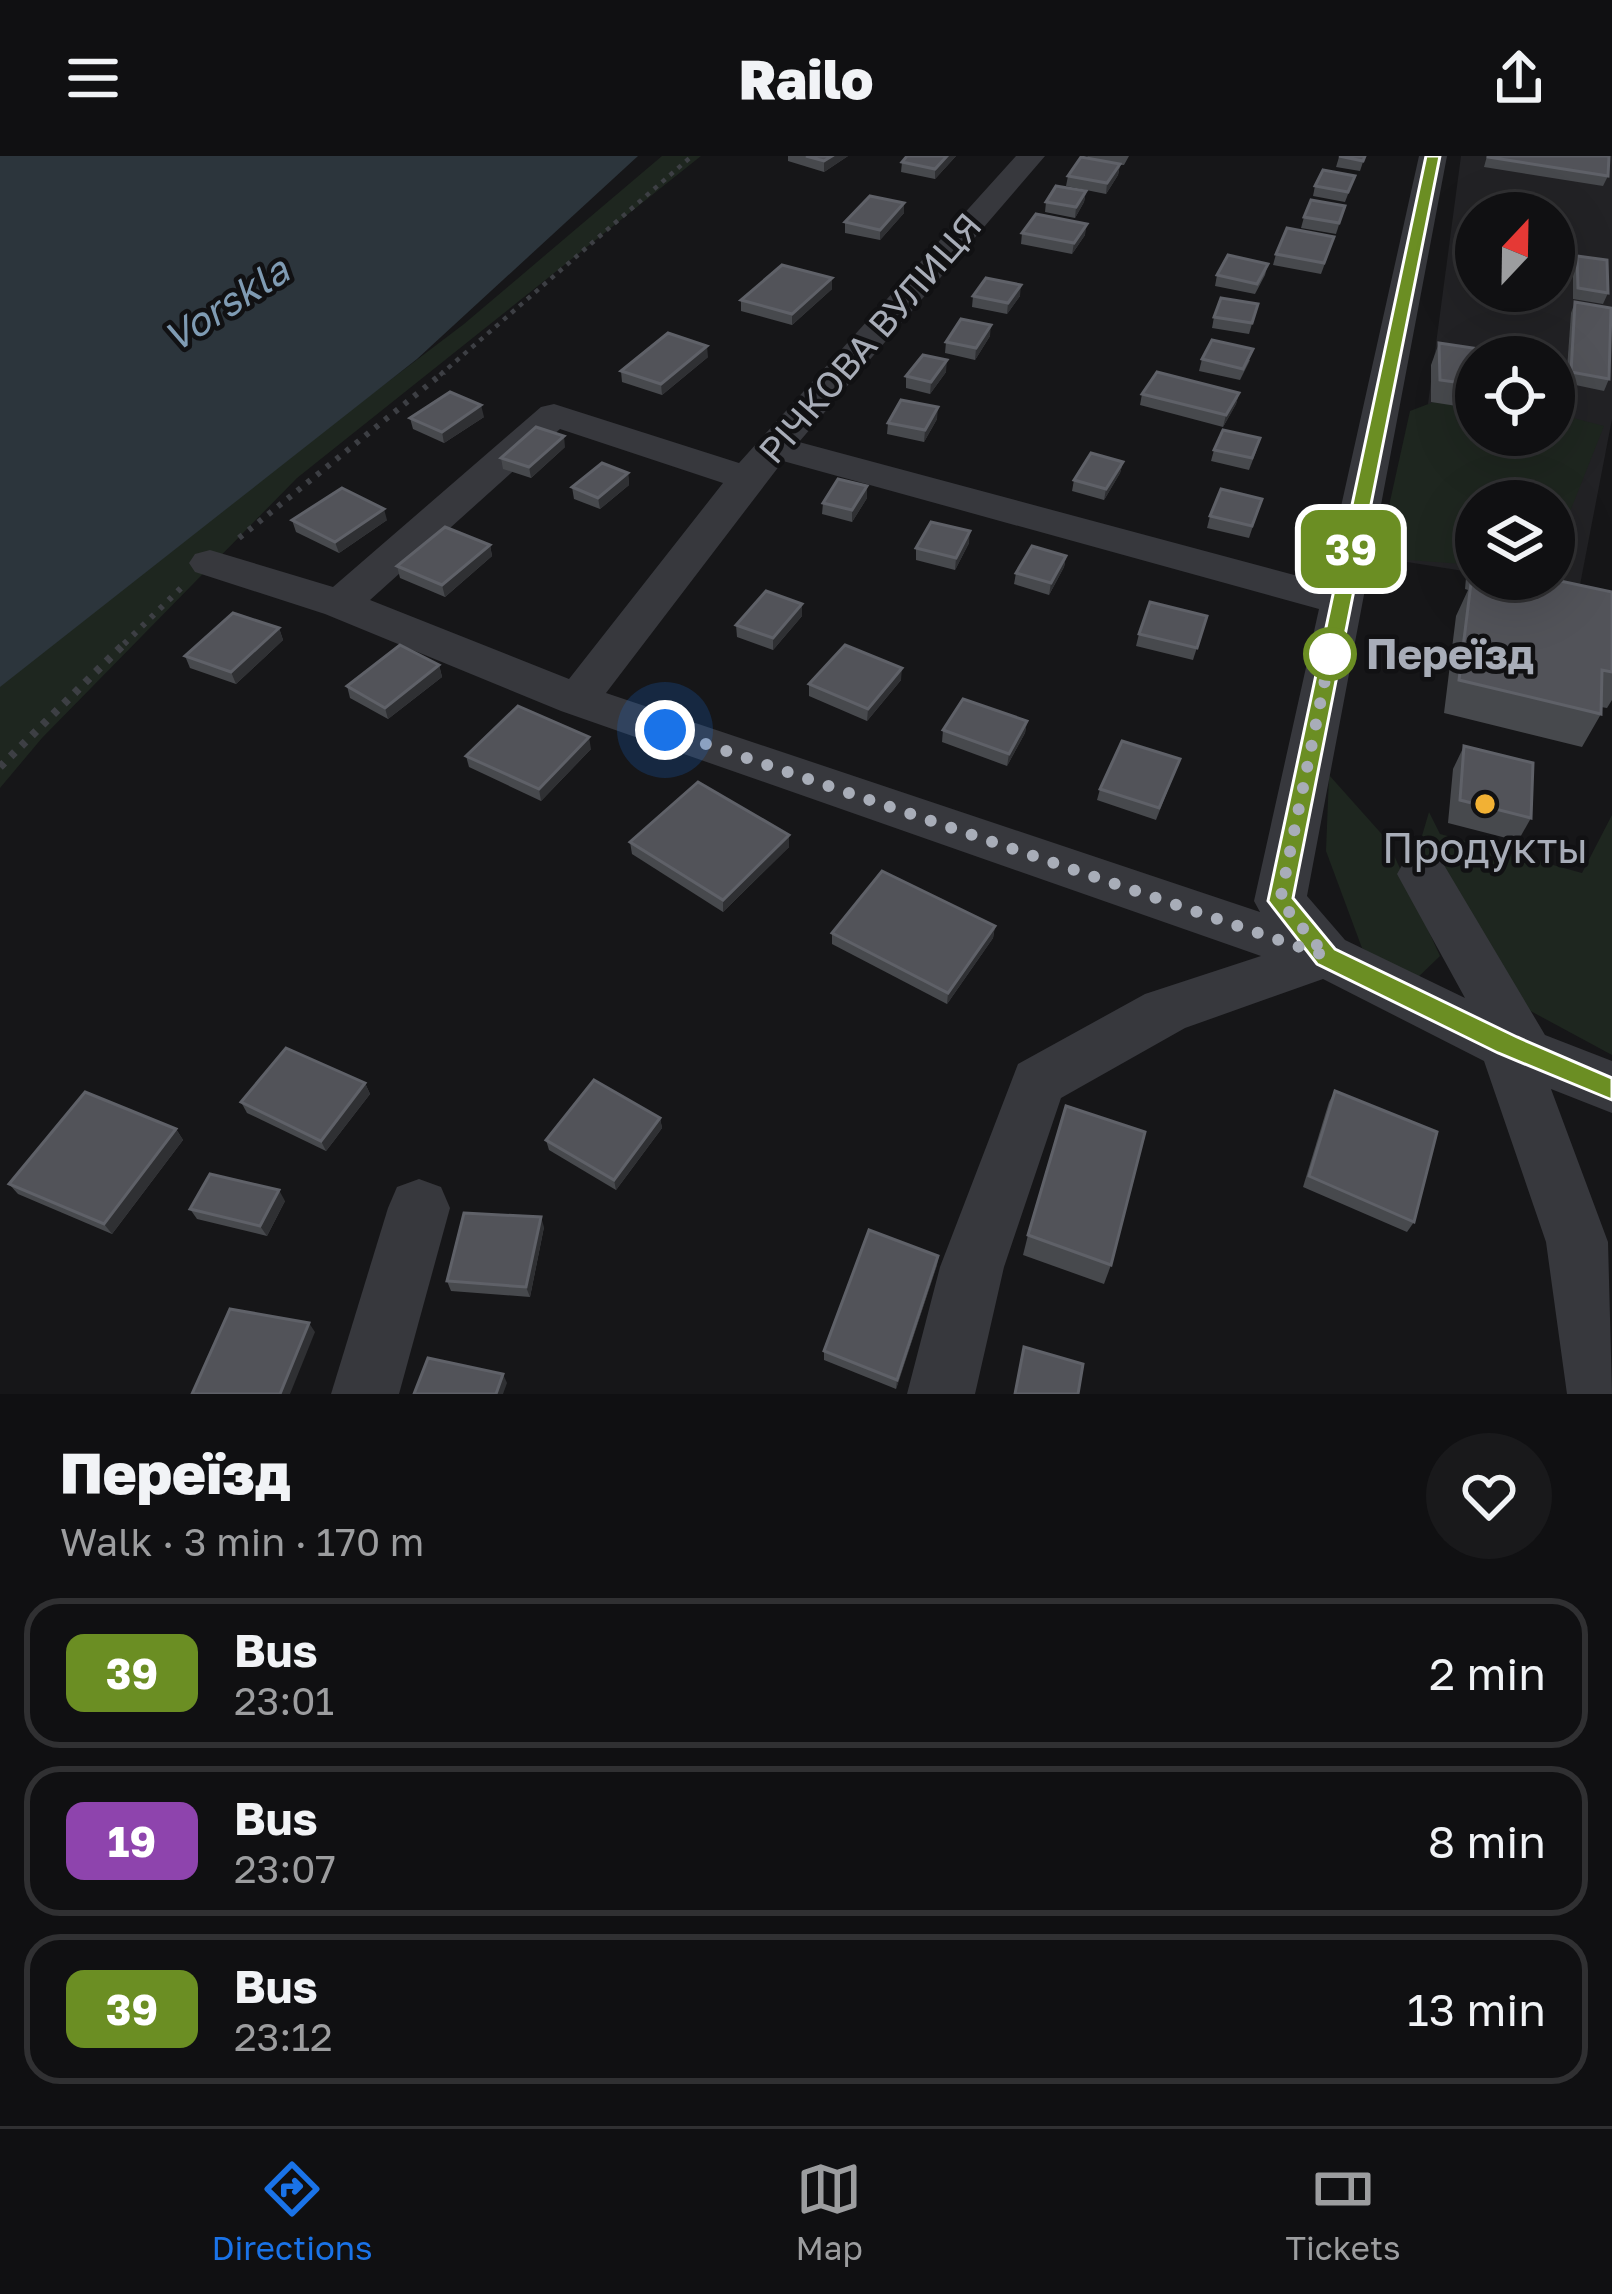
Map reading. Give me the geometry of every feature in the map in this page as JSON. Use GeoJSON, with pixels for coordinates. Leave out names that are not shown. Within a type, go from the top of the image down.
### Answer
{"type":"FeatureCollection","features":[{"type":"Feature","properties":{"kind":"street","name":"РІЧКОВА ВУЛИЦЯ"},"geometry":{"type":"LineString","coordinates":[[340,604],[554,415],[761,463],[1031,156]]}},
{"type":"Feature","properties":{"kind":"street"},"geometry":{"type":"LineString","coordinates":[[1326,956],[1280,901],[1433,156]]}},
{"type":"Feature","properties":{"kind":"street"},"geometry":{"type":"LineString","coordinates":[[577,700],[761,463],[1341,601]]}},
{"type":"Feature","properties":{"kind":"street"},"geometry":{"type":"LineString","coordinates":[[210,563],[340,604],[577,700],[1326,956],[1516,1048],[1612,1087]]}},
{"type":"Feature","properties":{"kind":"street"},"geometry":{"type":"LineString","coordinates":[[1423,874],[1516,1048],[1577,1242],[1601,1394]]}},
{"type":"Feature","properties":{"kind":"street"},"geometry":{"type":"LineString","coordinates":[[941,1394],[972,1267],[1038,1082],[1165,1011],[1326,956]]}},
{"type":"Feature","properties":{"kind":"street"},"geometry":{"type":"LineString","coordinates":[[365,1394],[418,1208]]}},
{"type":"Feature","properties":{"kind":"path"},"geometry":{"type":"LineString","coordinates":[[0,767],[159,607],[505,322],[692,156]]}},
{"type":"Feature","properties":{"kind":"shaded area"},"geometry":{"type":"Polygon","coordinates":[[[662,156],[701,156],[297,478],[42,738],[0,788],[0,676],[464,324],[662,156]]]}},
{"type":"Feature","properties":{"kind":"shaded area"},"geometry":{"type":"Polygon","coordinates":[[[1461,156],[1612,156],[1612,419],[1579,590],[1575,589],[1575,480],[1455,480],[1455,570],[1407,562],[1455,201],[1455,312],[1575,312],[1575,192],[1456,192],[1461,156]]]}},
{"type":"Feature","properties":{"kind":"shaded area"},"geometry":{"type":"Polygon","coordinates":[[[1444,398],[1455,399],[1455,456],[1575,456],[1575,418],[1604,426],[1575,499],[1575,480],[1455,480],[1455,563],[1395,559],[1385,524],[1410,411],[1444,398]]]}},
{"type":"Feature","properties":{"kind":"shaded area"},"geometry":{"type":"Polygon","coordinates":[[[1329,775],[1387,840],[1440,956],[1413,982],[1362,948],[1326,851],[1329,775]]]}},
{"type":"Feature","properties":{"kind":"shaded area"},"geometry":{"type":"Polygon","coordinates":[[[1429,812],[1440,834],[1582,873],[1612,815],[1612,1055],[1525,1008],[1419,846],[1429,812]]]}},
{"type":"Feature","properties":{"kind":"water","name":"Vorskla"},"geometry":{"type":"Polygon","coordinates":[[[0,156],[638,156],[417,359],[0,687],[0,156]]]}},
{"type":"Feature","properties":{"kind":"building"},"geometry":{"type":"Polygon","coordinates":[[[907,156],[947,156],[935,169],[902,162],[907,156]]]}},
{"type":"Feature","properties":{"kind":"building"},"geometry":{"type":"Polygon","coordinates":[[[1488,156],[1609,156],[1608,176],[1488,157],[1488,156]]]}},
{"type":"Feature","properties":{"kind":"building"},"geometry":{"type":"Polygon","coordinates":[[[1081,157],[1120,164],[1107,183],[1068,176],[1081,157]]]}},
{"type":"Feature","properties":{"kind":"building"},"geometry":{"type":"Polygon","coordinates":[[[1323,170],[1355,176],[1348,192],[1315,186],[1323,170]]]}},
{"type":"Feature","properties":{"kind":"building"},"geometry":{"type":"Polygon","coordinates":[[[1056,186],[1086,191],[1076,207],[1046,202],[1056,186]]]}},
{"type":"Feature","properties":{"kind":"building"},"geometry":{"type":"Polygon","coordinates":[[[870,196],[904,203],[880,230],[845,222],[870,196]]]}},
{"type":"Feature","properties":{"kind":"building"},"geometry":{"type":"Polygon","coordinates":[[[1311,200],[1345,206],[1339,223],[1304,217],[1311,200]]]}},
{"type":"Feature","properties":{"kind":"building"},"geometry":{"type":"Polygon","coordinates":[[[1036,214],[1087,224],[1074,243],[1022,233],[1036,214]]]}},
{"type":"Feature","properties":{"kind":"building"},"geometry":{"type":"Polygon","coordinates":[[[1287,228],[1334,237],[1324,263],[1276,254],[1287,228]]]}},
{"type":"Feature","properties":{"kind":"building"},"geometry":{"type":"Polygon","coordinates":[[[1228,255],[1268,264],[1257,284],[1217,275],[1228,255]]]}},
{"type":"Feature","properties":{"kind":"building"},"geometry":{"type":"Polygon","coordinates":[[[1577,256],[1607,260],[1608,293],[1578,288],[1577,256]]]}},
{"type":"Feature","properties":{"kind":"building"},"geometry":{"type":"Polygon","coordinates":[[[782,265],[832,278],[792,314],[741,300],[782,265]]]}},
{"type":"Feature","properties":{"kind":"building"},"geometry":{"type":"Polygon","coordinates":[[[986,278],[1021,285],[1008,303],[973,296],[986,278]]]}},
{"type":"Feature","properties":{"kind":"building"},"geometry":{"type":"Polygon","coordinates":[[[1221,298],[1258,304],[1252,323],[1214,317],[1221,298]]]}},
{"type":"Feature","properties":{"kind":"building"},"geometry":{"type":"Polygon","coordinates":[[[1575,302],[1611,308],[1609,379],[1575,373],[1575,302]]]}},
{"type":"Feature","properties":{"kind":"building"},"geometry":{"type":"Polygon","coordinates":[[[961,319],[991,325],[976,348],[946,342],[961,319]]]}},
{"type":"Feature","properties":{"kind":"building"},"geometry":{"type":"Polygon","coordinates":[[[668,333],[707,346],[661,384],[621,371],[668,333]]]}},
{"type":"Feature","properties":{"kind":"building"},"geometry":{"type":"Polygon","coordinates":[[[1212,340],[1253,349],[1243,369],[1202,359],[1212,340]]]}},
{"type":"Feature","properties":{"kind":"building"},"geometry":{"type":"Polygon","coordinates":[[[1439,343],[1455,345],[1455,382],[1440,380],[1439,343]]]}},
{"type":"Feature","properties":{"kind":"building"},"geometry":{"type":"Polygon","coordinates":[[[923,355],[947,360],[931,382],[906,376],[923,355]]]}},
{"type":"Feature","properties":{"kind":"building"},"geometry":{"type":"Polygon","coordinates":[[[1157,372],[1239,393],[1226,415],[1142,394],[1157,372]]]}},
{"type":"Feature","properties":{"kind":"building"},"geometry":{"type":"Polygon","coordinates":[[[450,392],[481,405],[442,432],[410,418],[450,392]]]}},
{"type":"Feature","properties":{"kind":"building"},"geometry":{"type":"Polygon","coordinates":[[[901,400],[938,407],[925,430],[888,423],[901,400]]]}},
{"type":"Feature","properties":{"kind":"building"},"geometry":{"type":"Polygon","coordinates":[[[536,427],[564,436],[529,467],[501,458],[536,427]]]}},
{"type":"Feature","properties":{"kind":"building"},"geometry":{"type":"Polygon","coordinates":[[[1223,430],[1260,438],[1252,458],[1214,450],[1223,430]]]}},
{"type":"Feature","properties":{"kind":"building"},"geometry":{"type":"Polygon","coordinates":[[[1091,453],[1123,462],[1106,489],[1074,480],[1091,453]]]}},
{"type":"Feature","properties":{"kind":"building"},"geometry":{"type":"Polygon","coordinates":[[[602,463],[628,473],[598,498],[572,487],[602,463]]]}},
{"type":"Feature","properties":{"kind":"building"},"geometry":{"type":"Polygon","coordinates":[[[838,479],[867,486],[852,510],[823,503],[838,479]]]}},
{"type":"Feature","properties":{"kind":"building"},"geometry":{"type":"Polygon","coordinates":[[[342,488],[384,509],[335,542],[292,520],[342,488]]]}},
{"type":"Feature","properties":{"kind":"building"},"geometry":{"type":"Polygon","coordinates":[[[1221,489],[1262,499],[1252,526],[1210,516],[1221,489]]]}},
{"type":"Feature","properties":{"kind":"building"},"geometry":{"type":"Polygon","coordinates":[[[931,522],[970,531],[956,558],[916,548],[931,522]]]}},
{"type":"Feature","properties":{"kind":"building"},"geometry":{"type":"Polygon","coordinates":[[[445,527],[490,545],[442,585],[397,566],[445,527]]]}},
{"type":"Feature","properties":{"kind":"building"},"geometry":{"type":"Polygon","coordinates":[[[1032,546],[1066,556],[1051,583],[1016,573],[1032,546]]]}},
{"type":"Feature","properties":{"kind":"building"},"geometry":{"type":"Polygon","coordinates":[[[1575,584],[1612,592],[1612,672],[1602,670],[1601,714],[1459,680],[1469,600],[1575,600],[1575,584]]]}},
{"type":"Feature","properties":{"kind":"building"},"geometry":{"type":"Polygon","coordinates":[[[766,591],[802,604],[773,638],[736,625],[766,591]]]}},
{"type":"Feature","properties":{"kind":"building"},"geometry":{"type":"Polygon","coordinates":[[[1150,602],[1207,616],[1197,648],[1139,634],[1150,602]]]}},
{"type":"Feature","properties":{"kind":"building"},"geometry":{"type":"Polygon","coordinates":[[[233,613],[279,628],[231,672],[185,656],[233,613]]]}},
{"type":"Feature","properties":{"kind":"building"},"geometry":{"type":"Polygon","coordinates":[[[400,645],[439,665],[385,708],[347,686],[400,645]]]}},
{"type":"Feature","properties":{"kind":"building"},"geometry":{"type":"Polygon","coordinates":[[[845,645],[902,668],[868,709],[809,684],[845,645]]]}},
{"type":"Feature","properties":{"kind":"building"},"geometry":{"type":"Polygon","coordinates":[[[963,699],[1027,721],[1009,754],[943,730],[963,699]]]}},
{"type":"Feature","properties":{"kind":"building"},"geometry":{"type":"Polygon","coordinates":[[[518,706],[589,737],[539,789],[466,756],[518,706]]]}},
{"type":"Feature","properties":{"kind":"building"},"geometry":{"type":"Polygon","coordinates":[[[1122,741],[1180,759],[1159,808],[1100,789],[1122,741]]]}},
{"type":"Feature","properties":{"kind":"building"},"geometry":{"type":"Polygon","coordinates":[[[1464,746],[1533,763],[1531,818],[1460,800],[1464,746]]]}},
{"type":"Feature","properties":{"kind":"building"},"geometry":{"type":"Polygon","coordinates":[[[698,782],[789,835],[723,900],[630,842],[698,782]]]}},
{"type":"Feature","properties":{"kind":"building"},"geometry":{"type":"Polygon","coordinates":[[[882,871],[995,926],[948,993],[832,933],[882,871]]]}},
{"type":"Feature","properties":{"kind":"building"},"geometry":{"type":"Polygon","coordinates":[[[286,1048],[365,1083],[321,1141],[241,1102],[286,1048]]]}},
{"type":"Feature","properties":{"kind":"building"},"geometry":{"type":"Polygon","coordinates":[[[594,1080],[660,1118],[614,1180],[546,1140],[594,1080]]]}},
{"type":"Feature","properties":{"kind":"building"},"geometry":{"type":"Polygon","coordinates":[[[1335,1091],[1437,1132],[1414,1222],[1309,1176],[1335,1091]]]}},
{"type":"Feature","properties":{"kind":"building"},"geometry":{"type":"Polygon","coordinates":[[[85,1092],[176,1129],[104,1224],[9,1184],[85,1092]]]}},
{"type":"Feature","properties":{"kind":"building"},"geometry":{"type":"Polygon","coordinates":[[[1066,1106],[1145,1132],[1111,1265],[1028,1235],[1066,1106]]]}},
{"type":"Feature","properties":{"kind":"building"},"geometry":{"type":"Polygon","coordinates":[[[210,1174],[279,1190],[260,1226],[190,1209],[210,1174]]]}},
{"type":"Feature","properties":{"kind":"building"},"geometry":{"type":"Polygon","coordinates":[[[464,1213],[541,1217],[526,1287],[447,1281],[464,1213]]]}},
{"type":"Feature","properties":{"kind":"building"},"geometry":{"type":"Polygon","coordinates":[[[869,1230],[938,1256],[897,1380],[824,1351],[869,1230]]]}},
{"type":"Feature","properties":{"kind":"building"},"geometry":{"type":"Polygon","coordinates":[[[230,1309],[309,1323],[280,1394],[192,1394],[230,1309]]]}},
{"type":"Feature","properties":{"kind":"building"},"geometry":{"type":"Polygon","coordinates":[[[1024,1347],[1083,1364],[1078,1394],[1015,1394],[1024,1347]]]}},
{"type":"Feature","properties":{"kind":"building"},"geometry":{"type":"Polygon","coordinates":[[[428,1358],[503,1374],[496,1394],[414,1394],[428,1358]]]}},
{"type":"Feature","properties":{"kind":"bus line","name":"39"},"geometry":{"type":"LineString","coordinates":[[1433,156],[1280,901],[1326,956],[1508,1045],[1612,1087]]}},
{"type":"Feature","properties":{"kind":"place","name":"Переїзд"},"geometry":{"type":"Point","coordinates":[1330,654]}},
{"type":"Feature","properties":{"kind":"place","name":"Продукты"},"geometry":{"type":"Point","coordinates":[1485,804]}},
{"type":"Feature","properties":{"kind":"route"},"geometry":{"type":"LineString","coordinates":[[665,730],[1326,956],[1280,901],[1332,645],[1330,654]]}}]}
